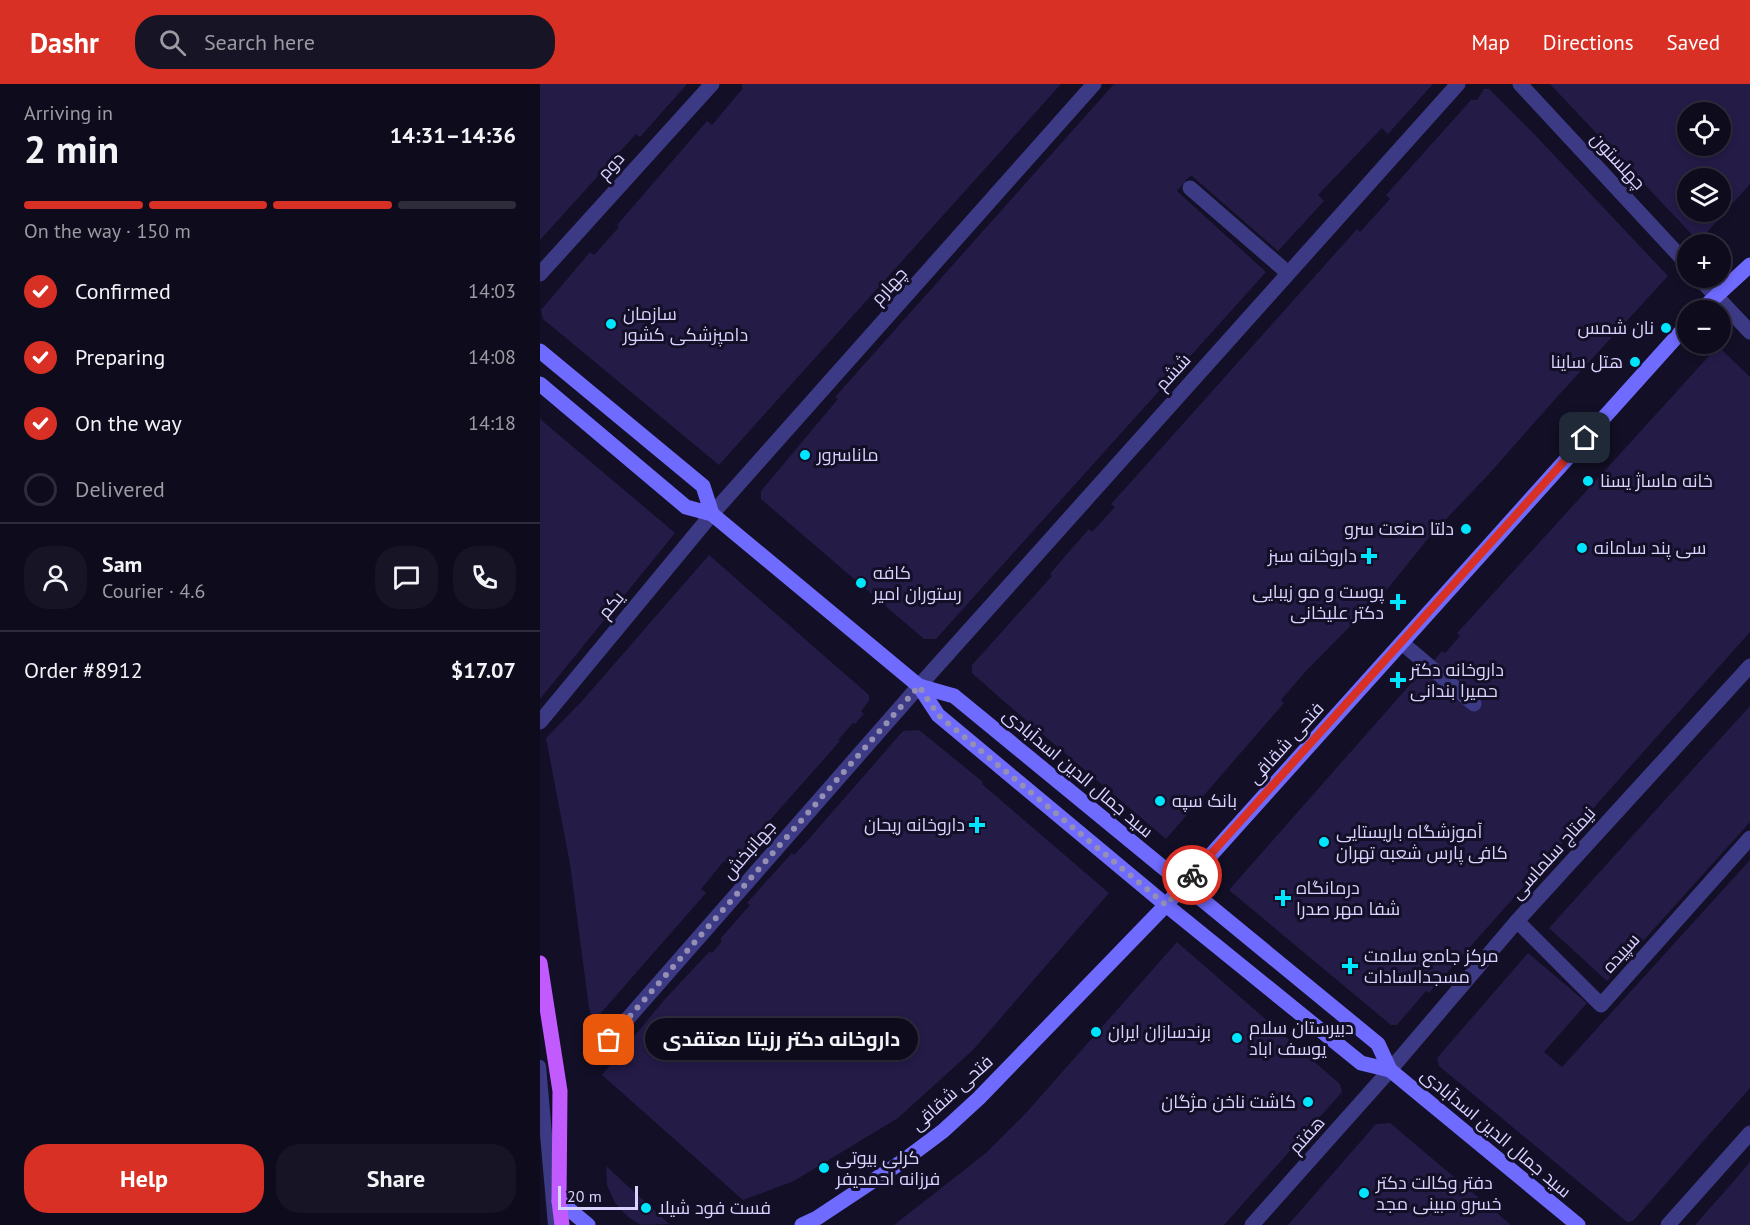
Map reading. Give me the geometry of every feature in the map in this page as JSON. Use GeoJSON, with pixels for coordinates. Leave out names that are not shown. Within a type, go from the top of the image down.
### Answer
{"type":"FeatureCollection","features":[{"type":"Feature","properties":{"kind":"main road"},"geometry":{"type":"LineString","coordinates":[[1711,300],[1750,265]]}},
{"type":"Feature","properties":{"kind":"main road","name":"فتحی شقاقی"},"geometry":{"type":"LineString","coordinates":[[802,1225],[817,1218],[942,1131],[980,1098],[1166,905],[1677,336]]}},
{"type":"Feature","properties":{"kind":"main road"},"geometry":{"type":"LineString","coordinates":[[540,351],[703,486],[712,514]]}},
{"type":"Feature","properties":{"kind":"main road","name":"سید جمال الدین اسدآبادی"},"geometry":{"type":"LineString","coordinates":[[540,384],[686,507],[712,514],[919,686],[938,715],[1360,1063],[1390,1070]]}},
{"type":"Feature","properties":{"kind":"main road","name":"سید جمال الدین اسدآبادی"},"geometry":{"type":"LineString","coordinates":[[919,686],[954,696],[1378,1044],[1390,1070],[1578,1225]]}},
{"type":"Feature","properties":{"kind":"main road"},"geometry":{"type":"LineString","coordinates":[[540,963],[560,1091],[559,1201],[562,1225]]}},
{"type":"Feature","properties":{"kind":"main road"},"geometry":{"type":"LineString","coordinates":[[559,1201],[588,1225]]}},
{"type":"Feature","properties":{"kind":"street","name":"دوم"},"geometry":{"type":"LineString","coordinates":[[540,274],[712,84]]}},
{"type":"Feature","properties":{"kind":"street","name":"چهارم"},"geometry":{"type":"LineString","coordinates":[[712,514],[1094,84]]}},
{"type":"Feature","properties":{"kind":"street","name":"ششم"},"geometry":{"type":"LineString","coordinates":[[919,686],[1458,84]]}},
{"type":"Feature","properties":{"kind":"street","name":"چهلستون"},"geometry":{"type":"LineString","coordinates":[[1520,84],[1677,253]]}},
{"type":"Feature","properties":{"kind":"street"},"geometry":{"type":"LineString","coordinates":[[1190,188],[1288,273]]}},
{"type":"Feature","properties":{"kind":"street"},"geometry":{"type":"LineString","coordinates":[[1709,288],[1750,332]]}},
{"type":"Feature","properties":{"kind":"street","name":"یکم"},"geometry":{"type":"LineString","coordinates":[[540,722],[712,514]]}},
{"type":"Feature","properties":{"kind":"street"},"geometry":{"type":"LineString","coordinates":[[1402,643],[1474,704]]}},
{"type":"Feature","properties":{"kind":"street","name":"نیمتاج سلماسی"},"geometry":{"type":"LineString","coordinates":[[1390,1070],[1517,921],[1750,666]]}},
{"type":"Feature","properties":{"kind":"street","name":"جهانبخش"},"geometry":{"type":"LineString","coordinates":[[609,1040],[919,686]]}},
{"type":"Feature","properties":{"kind":"street","name":"سپیده"},"geometry":{"type":"LineString","coordinates":[[1517,921],[1601,1005],[1750,838]]}},
{"type":"Feature","properties":{"kind":"street","name":"هفتم"},"geometry":{"type":"LineString","coordinates":[[1252,1225],[1390,1070]]}},
{"type":"Feature","properties":{"kind":"street"},"geometry":{"type":"LineString","coordinates":[[1668,1225],[1750,1133]]}},
{"type":"Feature","properties":{"kind":"lane"},"geometry":{"type":"LineString","coordinates":[[540,1066],[554,1225]]}},
{"type":"Feature","properties":{"kind":"building"},"geometry":{"type":"Polygon","coordinates":[[[540,84],[687,84],[640,137],[636,134],[540,240],[540,84]]]}},
{"type":"Feature","properties":{"kind":"building"},"geometry":{"type":"Polygon","coordinates":[[[743,84],[1061,84],[719,465],[543,319],[541,310],[590,252],[594,255],[619,227],[617,225],[707,121],[712,125],[743,88],[741,86],[743,84]]]}},
{"type":"Feature","properties":{"kind":"building"},"geometry":{"type":"Polygon","coordinates":[[[1114,84],[1433,84],[1388,134],[1382,128],[1318,195],[1324,201],[1278,251],[1192,176],[1189,177],[1177,191],[1266,272],[936,639],[924,639],[761,499],[761,491],[838,399],[835,397],[1114,84]]]}},
{"type":"Feature","properties":{"kind":"building"},"geometry":{"type":"Polygon","coordinates":[[[1550,84],[1750,84],[1750,184],[1731,205],[1731,168],[1677,168],[1677,219],[1550,84]]]}},
{"type":"Feature","properties":{"kind":"building"},"geometry":{"type":"Polygon","coordinates":[[[1484,89],[1489,89],[1537,137],[1668,276],[1431,535],[1389,587],[1306,671],[1281,700],[1284,703],[1166,839],[972,673],[972,665],[1052,576],[1050,574],[1089,529],[1092,532],[1115,507],[1111,504],[1357,229],[1360,232],[1390,199],[1386,195],[1471,100],[1477,100],[1484,89]]]}},
{"type":"Feature","properties":{"kind":"building"},"geometry":{"type":"Polygon","coordinates":[[[1680,222],[1716,222],[1705,234],[1691,234],[1680,222]]]}},
{"type":"Feature","properties":{"kind":"building"},"geometry":{"type":"Polygon","coordinates":[[[1711,354],[1726,354],[1750,377],[1750,632],[1429,993],[1426,991],[1397,1025],[1391,1025],[1229,890],[1422,671],[1429,670],[1442,651],[1445,653],[1460,636],[1457,633],[1711,354]]]}},
{"type":"Feature","properties":{"kind":"building"},"geometry":{"type":"Polygon","coordinates":[[[540,419],[675,533],[540,699],[540,419]]]}},
{"type":"Feature","properties":{"kind":"building"},"geometry":{"type":"Polygon","coordinates":[[[709,555],[869,695],[869,701],[861,711],[864,714],[838,740],[840,741],[746,847],[748,849],[741,857],[738,855],[729,865],[724,861],[701,889],[706,893],[593,1022],[589,1008],[570,864],[546,738],[582,701],[709,555]]]}},
{"type":"Feature","properties":{"kind":"building"},"geometry":{"type":"Polygon","coordinates":[[[1750,706],[1750,822],[1607,981],[1549,928],[1750,706]]]}},
{"type":"Feature","properties":{"kind":"building"},"geometry":{"type":"Polygon","coordinates":[[[919,730],[983,782],[982,784],[1109,893],[973,1050],[898,1118],[794,1181],[743,1200],[602,1075],[665,999],[710,951],[712,953],[722,941],[720,939],[750,905],[747,903],[792,853],[794,855],[807,841],[903,731],[919,730]]]}},
{"type":"Feature","properties":{"kind":"building"},"geometry":{"type":"Polygon","coordinates":[[[1750,860],[1750,1088],[1633,1221],[1627,1222],[1439,1066],[1437,1058],[1528,953],[1587,1003],[1544,1052],[1562,1067],[1750,860]]]}},
{"type":"Feature","properties":{"kind":"building"},"geometry":{"type":"Polygon","coordinates":[[[1177,942],[1340,1084],[1342,1092],[1224,1225],[894,1225],[986,1153],[1026,1113],[1177,942]]]}},
{"type":"Feature","properties":{"kind":"building"},"geometry":{"type":"Polygon","coordinates":[[[1390,1123],[1511,1225],[1288,1225],[1376,1124],[1390,1123]]]}},
{"type":"Feature","properties":{"kind":"building"},"geometry":{"type":"Polygon","coordinates":[[[1750,1162],[1750,1225],[1695,1225],[1733,1182],[1750,1162]]]}},
{"type":"Feature","properties":{"kind":"building"},"geometry":{"type":"Polygon","coordinates":[[[606,1166],[669,1224],[641,1225],[628,1217],[615,1203],[607,1185],[606,1166]]]}},
{"type":"Feature","properties":{"kind":"way so far"},"geometry":{"type":"LineString","coordinates":[[609,1040],[919,686],[938,715],[1166,905],[1192,875]]}},
{"type":"Feature","properties":{"kind":"place","name":"سازمان دامپزشکی کشور"},"geometry":{"type":"Point","coordinates":[611,324]}},
{"type":"Feature","properties":{"kind":"place","name":"نان شمس"},"geometry":{"type":"Point","coordinates":[1666,328]}},
{"type":"Feature","properties":{"kind":"place","name":"هتل ساینا"},"geometry":{"type":"Point","coordinates":[1635,362]}},
{"type":"Feature","properties":{"kind":"place","name":"ماناسرور"},"geometry":{"type":"Point","coordinates":[805,455]}},
{"type":"Feature","properties":{"kind":"place","name":"خانه ماساژ یسنا"},"geometry":{"type":"Point","coordinates":[1588,481]}},
{"type":"Feature","properties":{"kind":"place","name":"دلتا صنعت سرو"},"geometry":{"type":"Point","coordinates":[1466,529]}},
{"type":"Feature","properties":{"kind":"place","name":"سی پند سامانه"},"geometry":{"type":"Point","coordinates":[1582,548]}},
{"type":"Feature","properties":{"kind":"place","name":"داروخانه سبز"},"geometry":{"type":"Point","coordinates":[1369,556]}},
{"type":"Feature","properties":{"kind":"place","name":"کافه رستوران امیر"},"geometry":{"type":"Point","coordinates":[861,583]}},
{"type":"Feature","properties":{"kind":"place","name":"پوست و مو زیبایی دکتر علیخانی"},"geometry":{"type":"Point","coordinates":[1398,602]}},
{"type":"Feature","properties":{"kind":"place","name":"داروخانه دکتر حمیرا بندانی"},"geometry":{"type":"Point","coordinates":[1398,680]}},
{"type":"Feature","properties":{"kind":"place","name":"بانک سپه"},"geometry":{"type":"Point","coordinates":[1160,801]}},
{"type":"Feature","properties":{"kind":"place","name":"داروخانه ریحان"},"geometry":{"type":"Point","coordinates":[977,825]}},
{"type":"Feature","properties":{"kind":"place","name":"آموزشگاه باریستایی کافی پارس شعبه تهران"},"geometry":{"type":"Point","coordinates":[1324,842]}},
{"type":"Feature","properties":{"kind":"place","name":"درمانگاه شفا مهر صدرا"},"geometry":{"type":"Point","coordinates":[1283,898]}},
{"type":"Feature","properties":{"kind":"place","name":"مرکز جامع سلامت مسجدالسادات"},"geometry":{"type":"Point","coordinates":[1350,966]}},
{"type":"Feature","properties":{"kind":"place","name":"برندسازان ایران"},"geometry":{"type":"Point","coordinates":[1096,1032]}},
{"type":"Feature","properties":{"kind":"place","name":"دبیرستان سلام یوسف اباد"},"geometry":{"type":"Point","coordinates":[1237,1038]}},
{"type":"Feature","properties":{"kind":"place","name":"داروخانه دکتر رزیتا معتقدی"},"geometry":{"type":"Point","coordinates":[609,1040]}},
{"type":"Feature","properties":{"kind":"place","name":"کاشت ناخن مژگان"},"geometry":{"type":"Point","coordinates":[1308,1102]}},
{"type":"Feature","properties":{"kind":"place","name":"کرلی بیوتی فرزانه احمدیفر"},"geometry":{"type":"Point","coordinates":[824,1168]}},
{"type":"Feature","properties":{"kind":"place","name":"دفتر وکالت دکتر خسرو مبینی مجد"},"geometry":{"type":"Point","coordinates":[1364,1193]}},
{"type":"Feature","properties":{"kind":"place","name":"فست فود شیلا"},"geometry":{"type":"Point","coordinates":[646,1208]}},
{"type":"Feature","properties":{"kind":"route"},"geometry":{"type":"LineString","coordinates":[[1192,875],[1585,438]]}}]}
